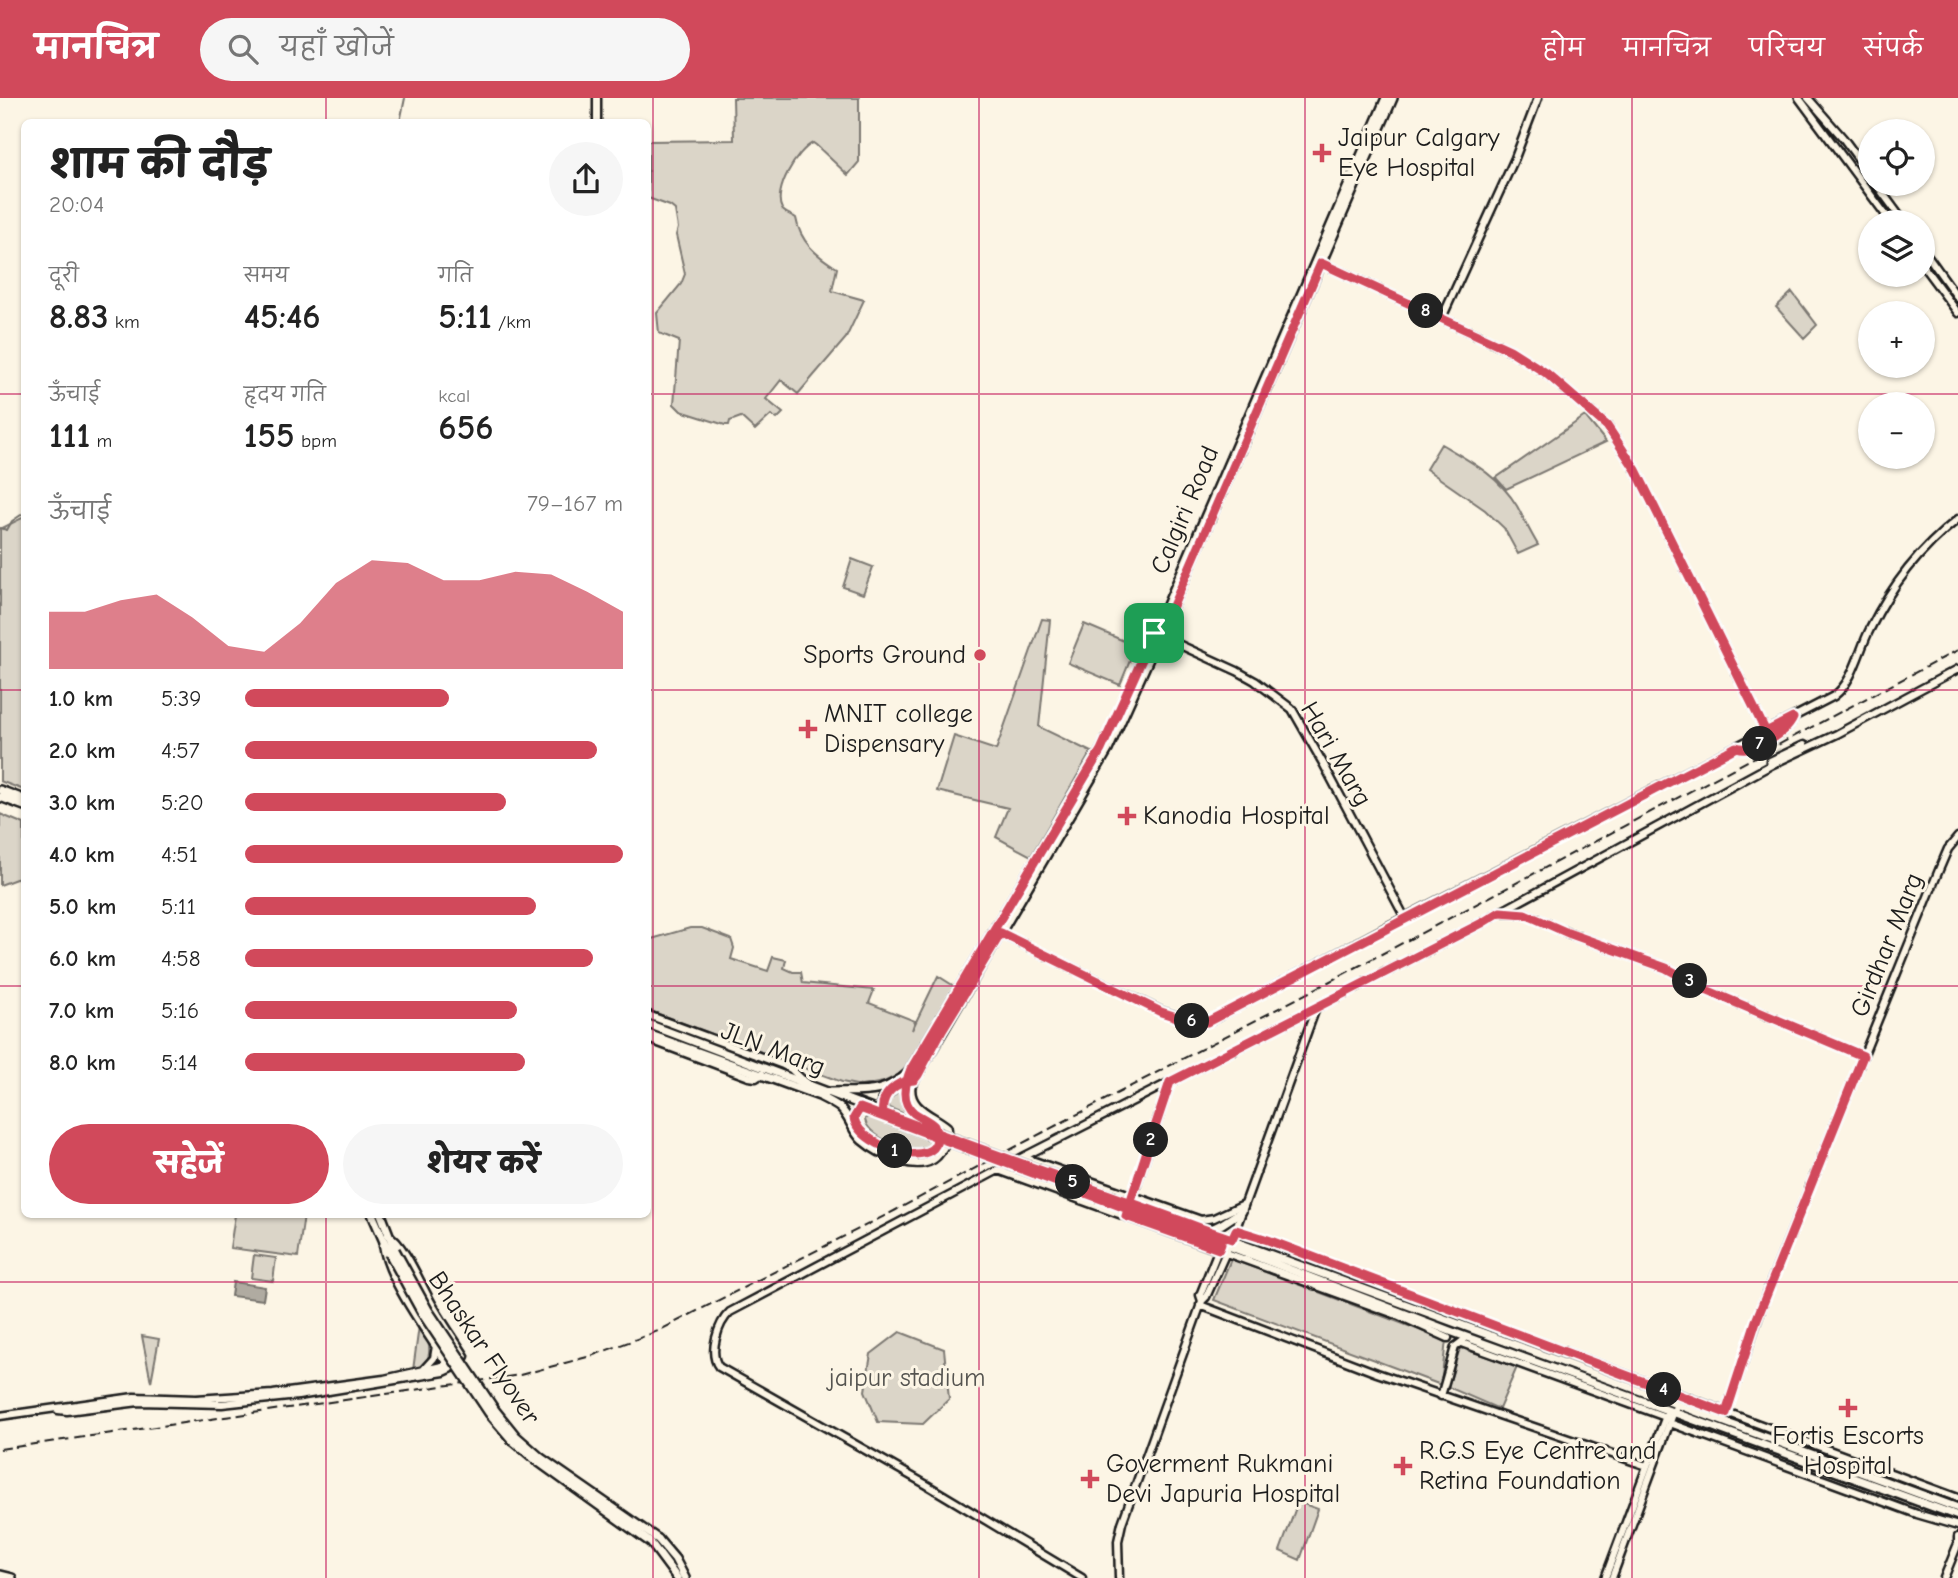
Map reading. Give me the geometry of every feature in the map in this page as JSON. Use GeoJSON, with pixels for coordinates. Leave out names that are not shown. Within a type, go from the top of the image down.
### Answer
{"type":"FeatureCollection","features":[{"type":"Feature","properties":{"kind":"main road","name":"Calgiri Road"},"geometry":{"type":"LineString","coordinates":[[913,1079],[997,931],[1108,750],[1386,98]]}},
{"type":"Feature","properties":{"kind":"main road","name":"Calgiri Road"},"geometry":{"type":"LineString","coordinates":[[1157,635],[1393,98]]}},
{"type":"Feature","properties":{"kind":"main road"},"geometry":{"type":"LineString","coordinates":[[0,790],[21,798]]}},
{"type":"Feature","properties":{"kind":"main road"},"geometry":{"type":"LineString","coordinates":[[0,797],[21,805]]}},
{"type":"Feature","properties":{"kind":"main road","name":"Calgiri Road"},"geometry":{"type":"LineString","coordinates":[[911,1069],[981,959]]}},
{"type":"Feature","properties":{"kind":"main road","name":"JLN Marg"},"geometry":{"type":"LineString","coordinates":[[651,1025],[824,1094]]}},
{"type":"Feature","properties":{"kind":"main road","name":"JLN Marg"},"geometry":{"type":"LineString","coordinates":[[651,1037],[887,1116]]}},
{"type":"Feature","properties":{"kind":"main road"},"geometry":{"type":"LineString","coordinates":[[911,1069],[913,1079],[910,1095],[923,1112],[947,1127],[949,1132],[936,1158],[926,1163],[914,1163],[870,1146],[853,1129],[840,1108],[824,1094],[876,1092],[886,1088],[911,1069]]}},
{"type":"Feature","properties":{"kind":"main road"},"geometry":{"type":"LineString","coordinates":[[860,1108],[854,1121],[867,1138],[911,1156],[927,1152],[937,1142],[936,1129],[930,1121],[914,1113],[908,1105],[904,1090],[913,1079]]}},
{"type":"Feature","properties":{"kind":"main road"},"geometry":{"type":"LineString","coordinates":[[887,1116],[883,1100],[885,1096],[913,1079]]}},
{"type":"Feature","properties":{"kind":"main road"},"geometry":{"type":"LineString","coordinates":[[824,1094],[1203,1230],[1223,1245],[1671,1413],[1958,1516]]}},
{"type":"Feature","properties":{"kind":"main road"},"geometry":{"type":"LineString","coordinates":[[887,1116],[1414,1320],[1461,1342],[1671,1413],[1722,1423],[1958,1508]]}},
{"type":"Feature","properties":{"kind":"main road"},"geometry":{"type":"LineString","coordinates":[[1203,1230],[1222,1224],[1243,1207]]}},
{"type":"Feature","properties":{"kind":"main road"},"geometry":{"type":"LineString","coordinates":[[374,1218],[386,1238]]}},
{"type":"Feature","properties":{"kind":"main road"},"geometry":{"type":"LineString","coordinates":[[382,1218],[386,1238]]}},
{"type":"Feature","properties":{"kind":"main road","name":"Bhaskar Flyover"},"geometry":{"type":"LineString","coordinates":[[386,1238],[422,1313],[489,1413],[512,1440],[537,1461],[658,1544]]}},
{"type":"Feature","properties":{"kind":"main road"},"geometry":{"type":"LineString","coordinates":[[658,1544],[677,1578]]}},
{"type":"Feature","properties":{"kind":"main road"},"geometry":{"type":"LineString","coordinates":[[658,1544],[679,1565],[685,1578]]}},
{"type":"Feature","properties":{"kind":"main road"},"geometry":{"type":"LineString","coordinates":[[0,1575],[12,1578]]}},
{"type":"Feature","properties":{"kind":"street"},"geometry":{"type":"LineString","coordinates":[[597,98],[597,119]]}},
{"type":"Feature","properties":{"kind":"street"},"geometry":{"type":"LineString","coordinates":[[1442,318],[1515,158],[1538,98]]}},
{"type":"Feature","properties":{"kind":"street"},"geometry":{"type":"LineString","coordinates":[[1799,98],[1882,210]]}},
{"type":"Feature","properties":{"kind":"street"},"geometry":{"type":"LineString","coordinates":[[1808,98],[1858,158]]}},
{"type":"Feature","properties":{"kind":"street"},"geometry":{"type":"LineString","coordinates":[[1321,263],[1519,355],[1546,373],[1607,426],[1636,470],[1766,732]]}},
{"type":"Feature","properties":{"kind":"street"},"geometry":{"type":"LineString","coordinates":[[1935,266],[1958,298]]}},
{"type":"Feature","properties":{"kind":"street"},"geometry":{"type":"LineString","coordinates":[[1935,282],[1958,313]]}},
{"type":"Feature","properties":{"kind":"street"},"geometry":{"type":"LineString","coordinates":[[997,931],[1161,1012],[1183,1019],[1207,1022],[1834,696],[1844,686],[1868,631],[1913,560],[1958,519]]}},
{"type":"Feature","properties":{"kind":"street","name":"Hari Marg"},"geometry":{"type":"LineString","coordinates":[[1157,635],[1244,675],[1292,709],[1405,918]]}},
{"type":"Feature","properties":{"kind":"street"},"geometry":{"type":"LineString","coordinates":[[1082,1578],[927,1485],[719,1367],[714,1358],[721,1322],[730,1312],[998,1170],[1482,923],[1527,896],[1751,776],[1837,734],[1958,669]]}},
{"type":"Feature","properties":{"kind":"street"},"geometry":{"type":"LineString","coordinates":[[1736,747],[1742,749],[1773,739],[1788,728],[1793,718]]}},
{"type":"Feature","properties":{"kind":"street"},"geometry":{"type":"LineString","coordinates":[[1751,776],[1751,772],[1780,754],[1796,747],[1809,746]]}},
{"type":"Feature","properties":{"kind":"street","name":"Girdhar Marg"},"geometry":{"type":"LineString","coordinates":[[1722,1423],[1756,1321],[1939,870],[1948,849],[1958,837]]}},
{"type":"Feature","properties":{"kind":"street"},"geometry":{"type":"LineString","coordinates":[[1525,914],[1522,905],[1527,896]]}},
{"type":"Feature","properties":{"kind":"street"},"geometry":{"type":"LineString","coordinates":[[1500,912],[1525,914],[1568,933],[1666,968],[1706,990],[1863,1056]]}},
{"type":"Feature","properties":{"kind":"street"},"geometry":{"type":"LineString","coordinates":[[1119,1578],[1118,1541],[1122,1523],[1201,1303],[1200,1295],[1223,1245],[1236,1230],[1317,1008]]}},
{"type":"Feature","properties":{"kind":"street"},"geometry":{"type":"LineString","coordinates":[[651,1016],[783,1065],[800,1076],[809,1086]]}},
{"type":"Feature","properties":{"kind":"street"},"geometry":{"type":"LineString","coordinates":[[1126,1216],[1170,1082]]}},
{"type":"Feature","properties":{"kind":"street"},"geometry":{"type":"LineString","coordinates":[[1023,1157],[1201,1220],[1243,1207]]}},
{"type":"Feature","properties":{"kind":"street"},"geometry":{"type":"LineString","coordinates":[[998,1170],[1126,1216],[1223,1245]]}},
{"type":"Feature","properties":{"kind":"street"},"geometry":{"type":"LineString","coordinates":[[1236,1230],[1958,1497]]}},
{"type":"Feature","properties":{"kind":"street"},"geometry":{"type":"LineString","coordinates":[[0,1416],[139,1402],[195,1404],[258,1401],[408,1380],[450,1369],[461,1364],[465,1356],[437,1314],[393,1236],[386,1238],[385,1257],[450,1369]]}},
{"type":"Feature","properties":{"kind":"street"},"geometry":{"type":"LineString","coordinates":[[1201,1303],[1441,1396],[1647,1466]]}},
{"type":"Feature","properties":{"kind":"street"},"geometry":{"type":"LineString","coordinates":[[1414,1320],[1421,1328],[1461,1342],[1441,1396]]}},
{"type":"Feature","properties":{"kind":"street"},"geometry":{"type":"LineString","coordinates":[[419,1372],[434,1358],[436,1346]]}},
{"type":"Feature","properties":{"kind":"street"},"geometry":{"type":"LineString","coordinates":[[58,1410],[66,1406],[134,1397],[196,1399],[273,1394],[419,1372],[442,1366],[450,1369]]}},
{"type":"Feature","properties":{"kind":"street"},"geometry":{"type":"LineString","coordinates":[[1605,1578],[1647,1466],[1671,1413]]}},
{"type":"Feature","properties":{"kind":"street"},"geometry":{"type":"LineString","coordinates":[[1671,1413],[1917,1514],[1958,1526]]}},
{"type":"Feature","properties":{"kind":"street"},"geometry":{"type":"LineString","coordinates":[[1612,1578],[1671,1413]]}},
{"type":"Feature","properties":{"kind":"street"},"geometry":{"type":"LineString","coordinates":[[1944,1578],[1958,1545],[1958,1536]]}},
{"type":"Feature","properties":{"kind":"green space"},"geometry":{"type":"Polygon","coordinates":[[[733,98],[859,98],[859,162],[848,175],[813,143],[800,154],[788,172],[780,192],[780,202],[783,210],[796,218],[801,234],[810,248],[837,268],[832,291],[864,300],[846,338],[798,394],[781,380],[766,399],[783,413],[777,419],[771,415],[755,430],[741,417],[725,425],[681,411],[674,404],[679,341],[659,333],[657,313],[681,284],[685,274],[676,235],[678,228],[675,210],[651,199],[651,141],[734,140],[733,98]]]}},
{"type":"Feature","properties":{"kind":"green space"},"geometry":{"type":"Polygon","coordinates":[[[1792,292],[1817,325],[1804,338],[1776,307],[1792,292]]]}},
{"type":"Feature","properties":{"kind":"green space"},"geometry":{"type":"Polygon","coordinates":[[[1585,416],[1606,442],[1506,489],[1496,478],[1585,416]]]}},
{"type":"Feature","properties":{"kind":"green space"},"geometry":{"type":"Polygon","coordinates":[[[1441,444],[1483,470],[1502,486],[1517,506],[1538,545],[1518,554],[1504,528],[1485,510],[1426,469],[1441,444]]]}},
{"type":"Feature","properties":{"kind":"green space"},"geometry":{"type":"Polygon","coordinates":[[[21,518],[21,789],[0,781],[0,529],[21,518]]]}},
{"type":"Feature","properties":{"kind":"green space"},"geometry":{"type":"Polygon","coordinates":[[[852,559],[873,567],[863,594],[843,587],[852,559]]]}},
{"type":"Feature","properties":{"kind":"green space"},"geometry":{"type":"Polygon","coordinates":[[[1042,619],[1050,620],[1039,727],[1091,752],[1031,856],[996,837],[1008,808],[937,791],[954,736],[996,750],[1042,619]]]}},
{"type":"Feature","properties":{"kind":"green space"},"geometry":{"type":"Polygon","coordinates":[[[1084,624],[1136,646],[1120,685],[1068,663],[1084,624]]]}},
{"type":"Feature","properties":{"kind":"green space"},"geometry":{"type":"Polygon","coordinates":[[[0,814],[21,823],[21,877],[0,885],[0,814]]]}},
{"type":"Feature","properties":{"kind":"green space"},"geometry":{"type":"Polygon","coordinates":[[[690,928],[702,928],[731,939],[734,948],[731,959],[768,971],[773,957],[786,960],[784,968],[801,972],[803,983],[874,990],[869,1003],[915,1021],[912,1030],[938,976],[954,986],[902,1073],[884,1082],[861,1086],[842,1082],[651,1011],[651,939],[690,928]]]}},
{"type":"Feature","properties":{"kind":"green space"},"geometry":{"type":"Polygon","coordinates":[[[902,1087],[902,1095],[908,1107],[936,1127],[890,1108],[886,1100],[902,1087]]]}},
{"type":"Feature","properties":{"kind":"green space"},"geometry":{"type":"Polygon","coordinates":[[[867,1117],[933,1140],[920,1150],[900,1147],[871,1130],[865,1119],[867,1117]]]}},
{"type":"Feature","properties":{"kind":"green space"},"geometry":{"type":"Polygon","coordinates":[[[235,1218],[304,1218],[298,1257],[230,1248],[235,1218]]]}},
{"type":"Feature","properties":{"kind":"green space"},"geometry":{"type":"Polygon","coordinates":[[[254,1255],[276,1258],[273,1281],[251,1278],[254,1255]]]}},
{"type":"Feature","properties":{"kind":"green space"},"geometry":{"type":"Polygon","coordinates":[[[1231,1259],[1446,1340],[1441,1385],[1214,1300],[1231,1259]]]}},
{"type":"Feature","properties":{"kind":"green space"},"geometry":{"type":"Polygon","coordinates":[[[419,1326],[427,1340],[429,1353],[426,1364],[413,1370],[419,1326]]]}},
{"type":"Feature","properties":{"kind":"green space","name":"jaipur stadium"},"geometry":{"type":"Polygon","coordinates":[[[900,1332],[944,1349],[949,1399],[923,1424],[878,1422],[865,1391],[871,1354],[900,1332]]]}},
{"type":"Feature","properties":{"kind":"green space"},"geometry":{"type":"Polygon","coordinates":[[[142,1336],[159,1339],[151,1382],[142,1336]]]}},
{"type":"Feature","properties":{"kind":"green space"},"geometry":{"type":"Polygon","coordinates":[[[1462,1348],[1517,1367],[1499,1409],[1448,1387],[1462,1348]]]}},
{"type":"Feature","properties":{"kind":"green space"},"geometry":{"type":"Polygon","coordinates":[[[1298,1502],[1318,1509],[1300,1560],[1280,1551],[1298,1502]]]}},
{"type":"Feature","properties":{"kind":"shaded area"},"geometry":{"type":"Polygon","coordinates":[[[233,1282],[265,1287],[263,1300],[231,1296],[233,1282]]]}},
{"type":"Feature","properties":{"kind":"waterway"},"geometry":{"type":"LineString","coordinates":[[401,119],[405,98]]}},
{"type":"Feature","properties":{"kind":"waterway"},"geometry":{"type":"LineString","coordinates":[[0,528],[7,530],[12,521],[21,515]]}},
{"type":"Feature","properties":{"kind":"tunnel"},"geometry":{"type":"LineString","coordinates":[[1773,741],[1779,752]]}},
{"type":"Feature","properties":{"kind":"railway"},"geometry":{"type":"LineString","coordinates":[[0,1449],[520,1375],[591,1356],[658,1331],[896,1210],[1958,650]]}},
{"type":"Feature","properties":{"kind":"place","name":"Jaipur Calgary Eye Hospital"},"geometry":{"type":"Point","coordinates":[1322,153]}},
{"type":"Feature","properties":{"kind":"place","name":"Sports Ground"},"geometry":{"type":"Point","coordinates":[980,655]}},
{"type":"Feature","properties":{"kind":"place","name":"MNIT college Dispensary"},"geometry":{"type":"Point","coordinates":[808,729]}},
{"type":"Feature","properties":{"kind":"place","name":"Kanodia Hospital"},"geometry":{"type":"Point","coordinates":[1127,816]}},
{"type":"Feature","properties":{"kind":"place","name":"Fortis Escorts Hospital"},"geometry":{"type":"Point","coordinates":[1848,1408]}},
{"type":"Feature","properties":{"kind":"place","name":"R.G.S Eye Centre and Retina Foundation"},"geometry":{"type":"Point","coordinates":[1403,1466]}},
{"type":"Feature","properties":{"kind":"place","name":"Goverment Rukmani Devi Japuria Hospital"},"geometry":{"type":"Point","coordinates":[1090,1479]}},
{"type":"Feature","properties":{"kind":"route"},"geometry":{"type":"LineString","coordinates":[[1154,633],[1101,750],[911,1069],[907,1081],[904,1090],[905,1100],[914,1113],[934,1126],[936,1129],[937,1135],[937,1142],[927,1152],[911,1156],[867,1138],[855,1125],[854,1118],[860,1108],[888,1119],[946,1141],[988,1157],[1126,1208],[1165,1222],[1221,1244],[1219,1249],[1126,1216],[1133,1195],[1140,1174],[1170,1082],[1500,912],[1525,914],[1568,933],[1666,968],[1706,990],[1863,1056],[1767,1292],[1726,1413],[1268,1240],[1236,1230],[1232,1239],[1207,1231],[1200,1228],[1133,1204],[1068,1180],[1003,1156],[985,1149],[949,1136],[933,1130],[883,1113],[885,1096],[893,1088],[907,1081],[914,1080],[918,1075],[1001,933],[1161,1012],[1196,1022],[1207,1022],[1736,747],[1741,749],[1756,746],[1771,739],[1788,728],[1793,718],[1766,732],[1636,470],[1607,426],[1546,373],[1519,355],[1321,263],[1160,636],[1154,633]]}}]}
